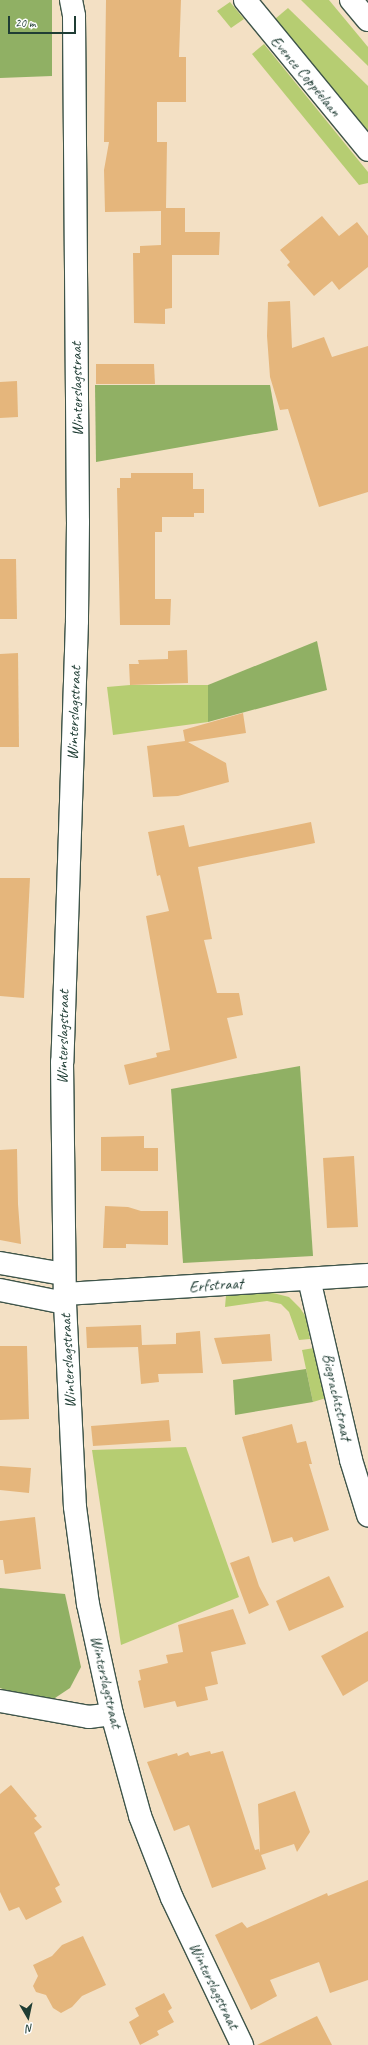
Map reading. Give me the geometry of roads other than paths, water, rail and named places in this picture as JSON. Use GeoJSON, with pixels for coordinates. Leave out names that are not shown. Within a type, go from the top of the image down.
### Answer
{"type":"FeatureCollection","features":[{"type":"Feature","properties":{"kind":"street","name":"Winterslagstraat"},"geometry":{"type":"LineString","coordinates":[[71,0],[74,16],[78,522],[62,1062],[64,1290],[75,1507],[88,1604],[112,1714],[140,1816],[172,1898],[242,2045]]}},
{"type":"Feature","properties":{"kind":"street","name":"Evence Coppéelaan"},"geometry":{"type":"LineString","coordinates":[[245,0],[368,150]]}},
{"type":"Feature","properties":{"kind":"street"},"geometry":{"type":"LineString","coordinates":[[351,0],[368,20]]}},
{"type":"Feature","properties":{"kind":"street"},"geometry":{"type":"LineString","coordinates":[[0,1263],[64,1290]]}},
{"type":"Feature","properties":{"kind":"street","name":"Erfstraat"},"geometry":{"type":"LineString","coordinates":[[64,1290],[368,1276]]}},
{"type":"Feature","properties":{"kind":"street","name":"Biegrachtstraat"},"geometry":{"type":"LineString","coordinates":[[309,1279],[351,1460],[368,1515]]}},
{"type":"Feature","properties":{"kind":"street"},"geometry":{"type":"LineString","coordinates":[[0,1290],[64,1290]]}},
{"type":"Feature","properties":{"kind":"street"},"geometry":{"type":"LineString","coordinates":[[0,1701],[89,1717],[112,1714]]}}]}
